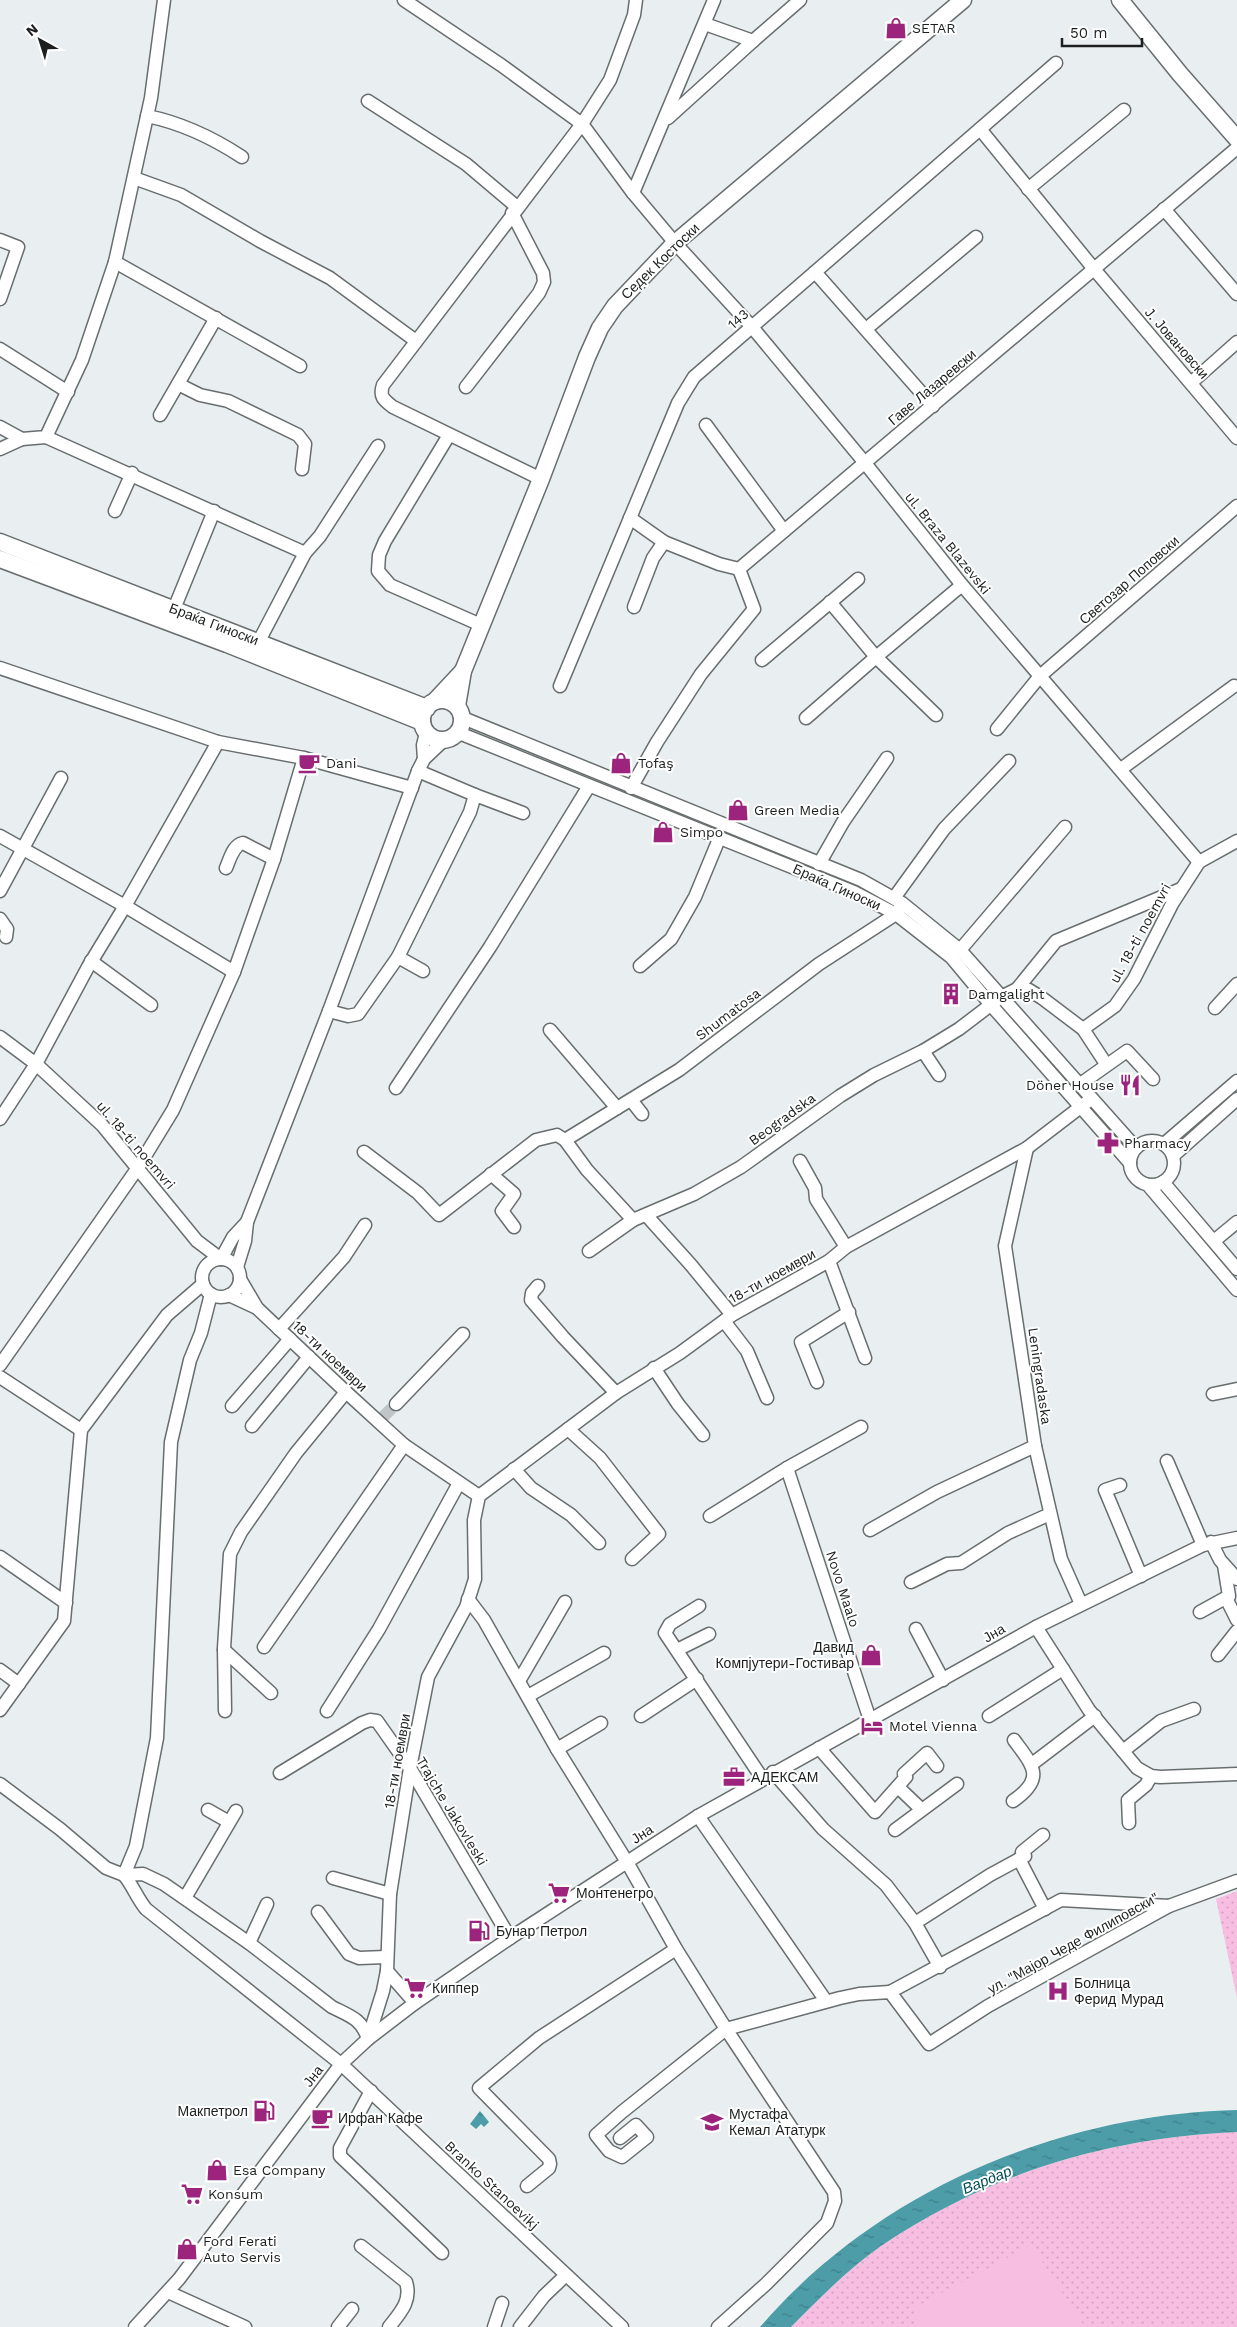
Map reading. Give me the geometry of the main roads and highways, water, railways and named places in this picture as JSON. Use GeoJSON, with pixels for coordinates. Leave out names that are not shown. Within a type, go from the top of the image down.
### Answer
{"type":"FeatureCollection","features":[{"type":"Feature","properties":{"kind":"main road","name":"Седек Костоски"},"geometry":{"type":"LineString","coordinates":[[462,670],[541,480],[600,328],[614,306],[675,243],[963,0]]}},
{"type":"Feature","properties":{"kind":"main road"},"geometry":{"type":"LineString","coordinates":[[1120,0],[1180,74],[1237,139]]}},
{"type":"Feature","properties":{"kind":"main road","name":"Браќа Гиноски"},"geometry":{"type":"LineString","coordinates":[[0,542],[259,642],[427,716],[436,740],[443,741],[454,737],[459,719],[447,700],[427,716]]}},
{"type":"Feature","properties":{"kind":"main road","name":"Браќа Гиноски"},"geometry":{"type":"LineString","coordinates":[[0,559],[427,716]]}},
{"type":"Feature","properties":{"kind":"main road"},"geometry":{"type":"LineString","coordinates":[[427,716],[462,670]]}},
{"type":"Feature","properties":{"kind":"main road"},"geometry":{"type":"LineString","coordinates":[[459,719],[462,670]]}},
{"type":"Feature","properties":{"kind":"water","name":"Вардар"},"geometry":{"type":"Polygon","coordinates":[[[1237,2110],[1237,2132],[1189,2135],[1096,2151],[1006,2180],[963,2199],[921,2221],[881,2246],[834,2284],[791,2327],[760,2327],[807,2279],[859,2236],[915,2200],[976,2169],[1039,2145],[1104,2126],[1170,2115],[1237,2110]]]}},
{"type":"Feature","properties":{"kind":"water"},"geometry":{"type":"Polygon","coordinates":[[[480,2111],[489,2122],[484,2127],[481,2124],[476,2129],[470,2124],[480,2111]]]}},
{"type":"Feature","properties":{"kind":"tunnel"},"geometry":{"type":"LineString","coordinates":[[383,1417],[396,1404]]}},
{"type":"Feature","properties":{"kind":"place","name":"SETAR"},"geometry":{"type":"Point","coordinates":[896,28]}},
{"type":"Feature","properties":{"kind":"place","name":"Dani"},"geometry":{"type":"Point","coordinates":[309,763]}},
{"type":"Feature","properties":{"kind":"place","name":"Tofaş"},"geometry":{"type":"Point","coordinates":[621,763]}},
{"type":"Feature","properties":{"kind":"place","name":"Green Media"},"geometry":{"type":"Point","coordinates":[738,810]}},
{"type":"Feature","properties":{"kind":"place","name":"Simpo"},"geometry":{"type":"Point","coordinates":[663,832]}},
{"type":"Feature","properties":{"kind":"place","name":"Damgalight"},"geometry":{"type":"Point","coordinates":[951,994]}},
{"type":"Feature","properties":{"kind":"place","name":"Döner House"},"geometry":{"type":"Point","coordinates":[1130,1085]}},
{"type":"Feature","properties":{"kind":"place","name":"Pharmacy"},"geometry":{"type":"Point","coordinates":[1108,1143]}},
{"type":"Feature","properties":{"kind":"place","name":"Давид Компјутери-Гостивар"},"geometry":{"type":"Point","coordinates":[871,1655]}},
{"type":"Feature","properties":{"kind":"place","name":"Motel Vienna"},"geometry":{"type":"Point","coordinates":[872,1726]}},
{"type":"Feature","properties":{"kind":"place","name":"АДЕКСАМ"},"geometry":{"type":"Point","coordinates":[734,1777]}},
{"type":"Feature","properties":{"kind":"place","name":"Монтенегро"},"geometry":{"type":"Point","coordinates":[559,1893]}},
{"type":"Feature","properties":{"kind":"place","name":"Бунар Петрол"},"geometry":{"type":"Point","coordinates":[479,1931]}},
{"type":"Feature","properties":{"kind":"place","name":"Киппер"},"geometry":{"type":"Point","coordinates":[415,1988]}},
{"type":"Feature","properties":{"kind":"place","name":"Болница Ферид Мурад"},"geometry":{"type":"Point","coordinates":[1058,1991]}},
{"type":"Feature","properties":{"kind":"place","name":"Макпетрол"},"geometry":{"type":"Point","coordinates":[264,2111]}},
{"type":"Feature","properties":{"kind":"place","name":"Ирфан Кафе"},"geometry":{"type":"Point","coordinates":[322,2118]}},
{"type":"Feature","properties":{"kind":"place","name":"Мустафа Кемал Ататурк"},"geometry":{"type":"Point","coordinates":[712,2122]}},
{"type":"Feature","properties":{"kind":"place","name":"Esa Company"},"geometry":{"type":"Point","coordinates":[217,2170]}},
{"type":"Feature","properties":{"kind":"place","name":"Konsum"},"geometry":{"type":"Point","coordinates":[192,2194]}},
{"type":"Feature","properties":{"kind":"place","name":"Ford Ferati Auto Servis"},"geometry":{"type":"Point","coordinates":[187,2249]}}]}
